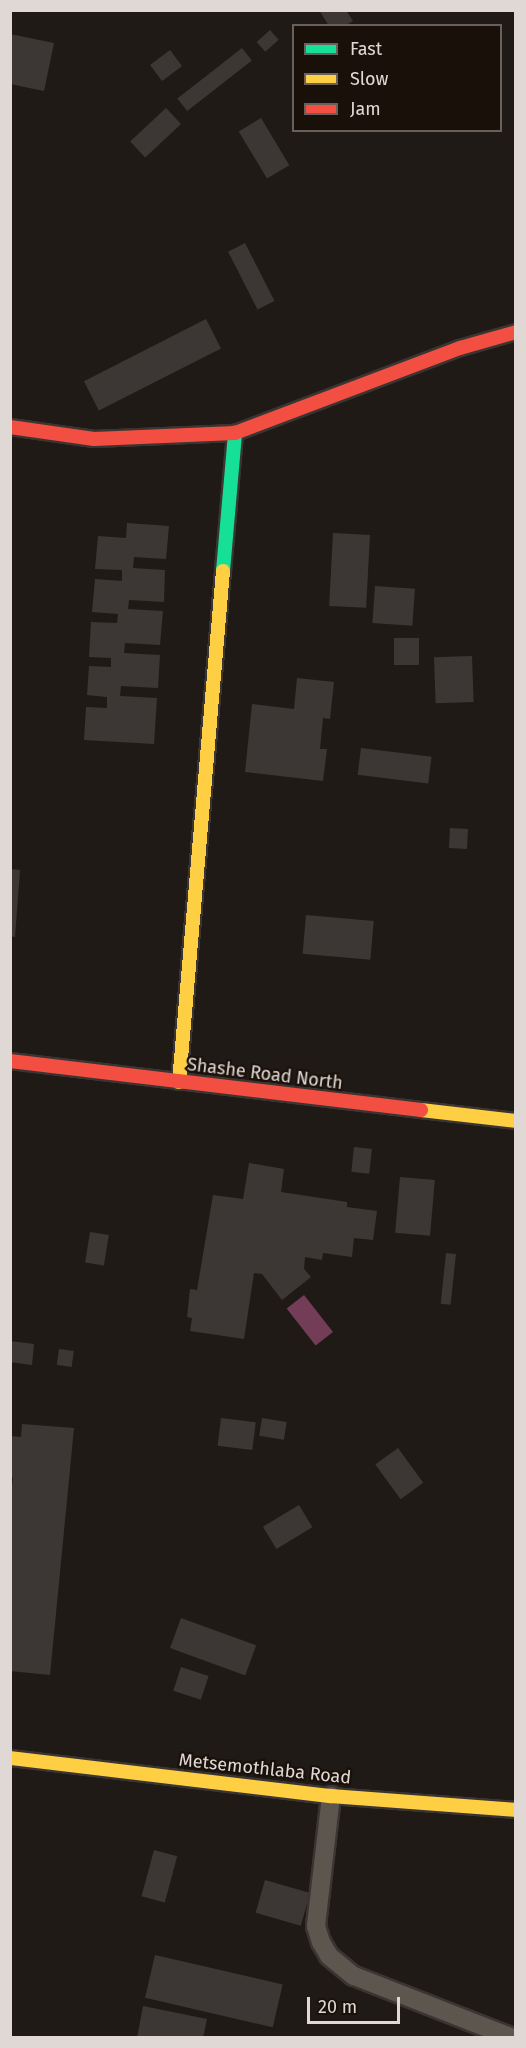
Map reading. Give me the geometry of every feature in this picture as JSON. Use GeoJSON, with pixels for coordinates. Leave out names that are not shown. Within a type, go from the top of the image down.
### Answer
{"type":"FeatureCollection","features":[{"type":"Feature","properties":{"kind":"street"},"geometry":{"type":"LineString","coordinates":[[10,427],[94,439],[235,433],[460,348],[516,332]]}},
{"type":"Feature","properties":{"kind":"street"},"geometry":{"type":"LineString","coordinates":[[178,1082],[235,433]]}},
{"type":"Feature","properties":{"kind":"street","name":"Shashe Road North"},"geometry":{"type":"LineString","coordinates":[[10,1061],[516,1121]]}},
{"type":"Feature","properties":{"kind":"street","name":"Metsemothlaba Road"},"geometry":{"type":"LineString","coordinates":[[10,1758],[331,1796],[516,1810]]}},
{"type":"Feature","properties":{"kind":"lane"},"geometry":{"type":"LineString","coordinates":[[331,1796],[316,1926],[329,1956],[354,1976],[513,2037]]}},
{"type":"Feature","properties":{"kind":"shaded area"},"geometry":{"type":"Polygon","coordinates":[[[304,1295],[333,1332],[316,1346],[287,1309],[304,1295]]]}},
{"type":"Feature","properties":{"kind":"building"},"geometry":{"type":"Polygon","coordinates":[[[319,10],[346,10],[353,21],[348,24],[328,24],[319,10]]]}},
{"type":"Feature","properties":{"kind":"building"},"geometry":{"type":"Polygon","coordinates":[[[270,30],[279,40],[265,52],[257,42],[270,30]]]}},
{"type":"Feature","properties":{"kind":"building"},"geometry":{"type":"Polygon","coordinates":[[[10,34],[54,43],[44,91],[10,84],[10,34]]]}},
{"type":"Feature","properties":{"kind":"building"},"geometry":{"type":"Polygon","coordinates":[[[242,48],[252,61],[187,111],[177,98],[242,48]]]}},
{"type":"Feature","properties":{"kind":"building"},"geometry":{"type":"Polygon","coordinates":[[[170,50],[182,66],[162,81],[150,65],[170,50]]]}},
{"type":"Feature","properties":{"kind":"building"},"geometry":{"type":"Polygon","coordinates":[[[166,108],[181,124],[145,158],[130,141],[166,108]]]}},
{"type":"Feature","properties":{"kind":"building"},"geometry":{"type":"Polygon","coordinates":[[[261,118],[289,165],[267,179],[239,131],[261,118]]]}},
{"type":"Feature","properties":{"kind":"building"},"geometry":{"type":"Polygon","coordinates":[[[245,243],[275,301],[258,310],[228,252],[245,243]]]}},
{"type":"Feature","properties":{"kind":"building"},"geometry":{"type":"Polygon","coordinates":[[[206,319],[221,348],[99,411],[84,381],[206,319]]]}},
{"type":"Feature","properties":{"kind":"building"},"geometry":{"type":"Polygon","coordinates":[[[127,523],[169,526],[166,559],[134,557],[133,568],[165,570],[164,602],[129,600],[128,609],[163,611],[160,645],[125,643],[124,653],[160,655],[158,688],[121,686],[120,696],[157,698],[154,744],[84,740],[86,707],[107,708],[107,697],[87,695],[89,666],[111,667],[111,658],[89,657],[91,622],[117,623],[118,614],[92,612],[95,579],[122,581],[122,570],[95,569],[98,536],[126,538],[127,523]]]}},
{"type":"Feature","properties":{"kind":"building"},"geometry":{"type":"Polygon","coordinates":[[[333,533],[370,535],[366,608],[329,606],[333,533]]]}},
{"type":"Feature","properties":{"kind":"building"},"geometry":{"type":"Polygon","coordinates":[[[375,586],[415,589],[412,626],[372,623],[375,586]]]}},
{"type":"Feature","properties":{"kind":"building"},"geometry":{"type":"Polygon","coordinates":[[[394,638],[419,638],[419,665],[394,665],[394,638]]]}},
{"type":"Feature","properties":{"kind":"building"},"geometry":{"type":"Polygon","coordinates":[[[472,656],[474,702],[436,703],[434,657],[472,656]]]}},
{"type":"Feature","properties":{"kind":"building"},"geometry":{"type":"Polygon","coordinates":[[[297,678],[334,682],[330,719],[323,718],[320,749],[327,749],[323,781],[245,772],[252,704],[294,709],[297,678]]]}},
{"type":"Feature","properties":{"kind":"building"},"geometry":{"type":"Polygon","coordinates":[[[361,748],[431,757],[428,783],[358,775],[361,748]]]}},
{"type":"Feature","properties":{"kind":"building"},"geometry":{"type":"Polygon","coordinates":[[[450,828],[468,829],[467,849],[449,848],[450,828]]]}},
{"type":"Feature","properties":{"kind":"building"},"geometry":{"type":"Polygon","coordinates":[[[10,869],[20,870],[15,937],[10,936],[10,869]]]}},
{"type":"Feature","properties":{"kind":"building"},"geometry":{"type":"Polygon","coordinates":[[[306,915],[374,921],[370,960],[303,954],[306,915]]]}},
{"type":"Feature","properties":{"kind":"building"},"geometry":{"type":"Polygon","coordinates":[[[354,1147],[372,1149],[369,1174],[351,1172],[354,1147]]]}},
{"type":"Feature","properties":{"kind":"building"},"geometry":{"type":"Polygon","coordinates":[[[249,1163],[284,1169],[281,1192],[347,1202],[347,1207],[377,1211],[373,1240],[354,1238],[352,1257],[323,1253],[322,1260],[305,1257],[304,1269],[311,1277],[282,1300],[262,1274],[254,1273],[244,1339],[190,1331],[192,1318],[187,1317],[190,1289],[197,1290],[213,1195],[243,1199],[249,1163]]]}},
{"type":"Feature","properties":{"kind":"building"},"geometry":{"type":"Polygon","coordinates":[[[400,1177],[435,1180],[430,1236],[395,1233],[400,1177]]]}},
{"type":"Feature","properties":{"kind":"building"},"geometry":{"type":"Polygon","coordinates":[[[90,1232],[109,1235],[104,1266],[85,1263],[90,1232]]]}},
{"type":"Feature","properties":{"kind":"building"},"geometry":{"type":"Polygon","coordinates":[[[446,1253],[456,1254],[451,1305],[441,1304],[446,1253]]]}},
{"type":"Feature","properties":{"kind":"building"},"geometry":{"type":"Polygon","coordinates":[[[10,1341],[34,1344],[32,1365],[10,1362],[10,1341]]]}},
{"type":"Feature","properties":{"kind":"building"},"geometry":{"type":"Polygon","coordinates":[[[59,1349],[74,1351],[72,1367],[57,1365],[59,1349]]]}},
{"type":"Feature","properties":{"kind":"building"},"geometry":{"type":"Polygon","coordinates":[[[221,1418],[256,1422],[252,1450],[218,1446],[221,1418]]]}},
{"type":"Feature","properties":{"kind":"building"},"geometry":{"type":"Polygon","coordinates":[[[262,1418],[287,1422],[284,1440],[259,1436],[262,1418]]]}},
{"type":"Feature","properties":{"kind":"building"},"geometry":{"type":"Polygon","coordinates":[[[22,1424],[74,1428],[50,1675],[10,1671],[10,1503],[13,1478],[10,1478],[10,1436],[21,1437],[22,1424]]]}},
{"type":"Feature","properties":{"kind":"building"},"geometry":{"type":"Polygon","coordinates":[[[398,1448],[423,1483],[401,1499],[375,1464],[398,1448]]]}},
{"type":"Feature","properties":{"kind":"building"},"geometry":{"type":"Polygon","coordinates":[[[299,1505],[312,1527],[276,1549],[263,1527],[299,1505]]]}},
{"type":"Feature","properties":{"kind":"building"},"geometry":{"type":"Polygon","coordinates":[[[181,1618],[256,1645],[245,1675],[170,1648],[181,1618]]]}},
{"type":"Feature","properties":{"kind":"building"},"geometry":{"type":"Polygon","coordinates":[[[181,1667],[209,1676],[201,1700],[173,1691],[181,1667]]]}},
{"type":"Feature","properties":{"kind":"building"},"geometry":{"type":"Polygon","coordinates":[[[154,1850],[177,1856],[165,1903],[142,1896],[154,1850]]]}},
{"type":"Feature","properties":{"kind":"building"},"geometry":{"type":"Polygon","coordinates":[[[265,1880],[310,1893],[301,1926],[256,1913],[265,1880]]]}},
{"type":"Feature","properties":{"kind":"building"},"geometry":{"type":"Polygon","coordinates":[[[155,1955],[283,1984],[273,2027],[145,1998],[155,1955]]]}},
{"type":"Feature","properties":{"kind":"building"},"geometry":{"type":"Polygon","coordinates":[[[143,2006],[207,2019],[203,2038],[137,2038],[143,2006]]]}},
{"type":"Feature","properties":{"kind":"traffic: fast"},"geometry":{"type":"LineString","coordinates":[[223,571],[235,433]]}},
{"type":"Feature","properties":{"kind":"traffic: slow"},"geometry":{"type":"LineString","coordinates":[[179,1082],[223,571]]}},
{"type":"Feature","properties":{"kind":"traffic: slow"},"geometry":{"type":"LineString","coordinates":[[421,1110],[516,1121]]}},
{"type":"Feature","properties":{"kind":"traffic: slow"},"geometry":{"type":"LineString","coordinates":[[10,1758],[331,1796],[516,1810]]}},
{"type":"Feature","properties":{"kind":"traffic: jam"},"geometry":{"type":"LineString","coordinates":[[10,427],[94,439],[235,433],[460,348],[516,332]]}},
{"type":"Feature","properties":{"kind":"traffic: jam"},"geometry":{"type":"LineString","coordinates":[[10,1061],[421,1110]]}}]}
